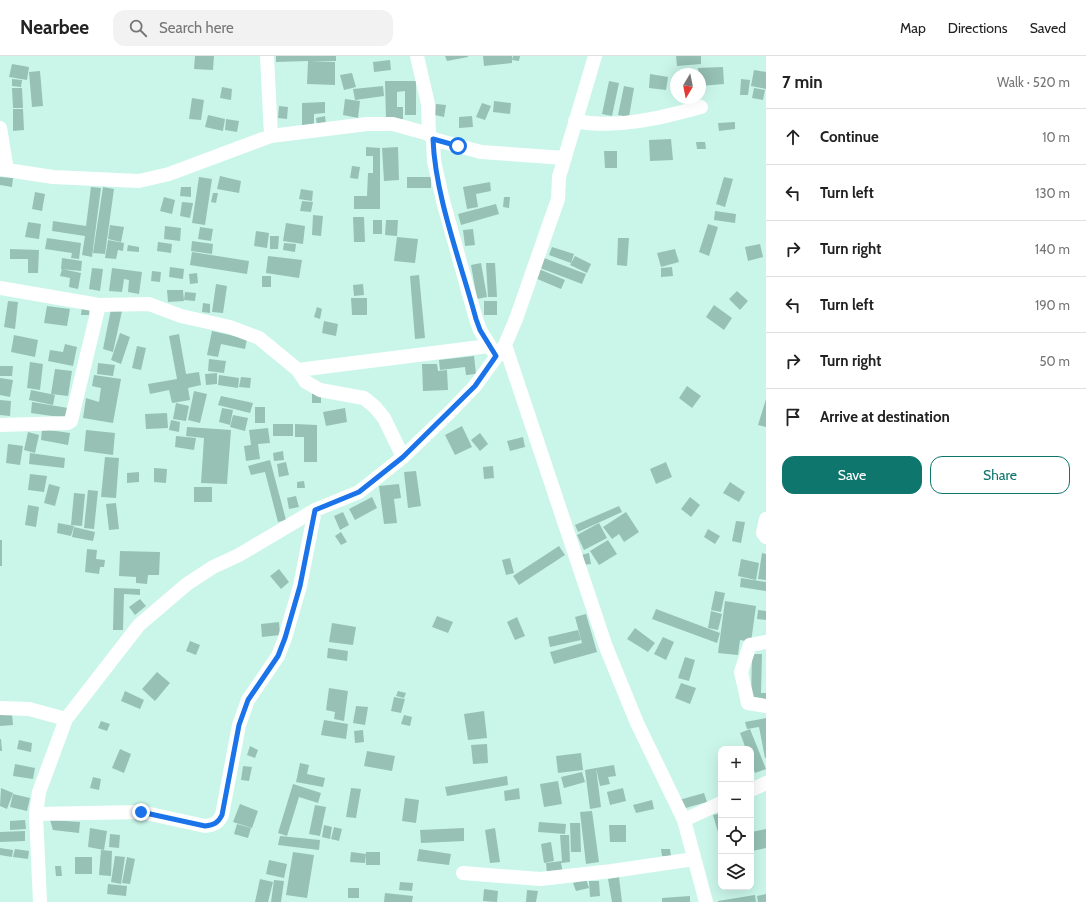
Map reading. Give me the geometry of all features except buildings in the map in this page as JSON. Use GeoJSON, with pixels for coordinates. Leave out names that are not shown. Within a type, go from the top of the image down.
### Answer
{"type":"FeatureCollection","features":[{"type":"Feature","properties":{"kind":"street"},"geometry":{"type":"LineString","coordinates":[[267,56],[271,136]]}},
{"type":"Feature","properties":{"kind":"street"},"geometry":{"type":"LineString","coordinates":[[417,56],[428,104],[434,161],[443,201],[476,319],[492,351]]}},
{"type":"Feature","properties":{"kind":"street"},"geometry":{"type":"LineString","coordinates":[[595,56],[559,177],[558,199],[530,274],[516,319],[505,345],[606,647],[637,723],[684,820],[706,902]]}},
{"type":"Feature","properties":{"kind":"street"},"geometry":{"type":"LineString","coordinates":[[575,121],[591,124],[653,120],[701,107]]}},
{"type":"Feature","properties":{"kind":"street"},"geometry":{"type":"LineString","coordinates":[[0,128],[4,170],[53,177],[139,181],[169,174],[271,136],[367,124],[393,124],[481,152],[565,158]]}},
{"type":"Feature","properties":{"kind":"street"},"geometry":{"type":"LineString","coordinates":[[0,288],[99,305],[149,304],[181,316],[230,327],[259,338],[298,370],[306,382],[320,390],[364,398],[375,407],[384,418],[403,457]]}},
{"type":"Feature","properties":{"kind":"street"},"geometry":{"type":"LineString","coordinates":[[0,425],[68,423],[71,421],[99,305]]}},
{"type":"Feature","properties":{"kind":"street"},"geometry":{"type":"LineString","coordinates":[[298,370],[492,351],[505,345]]}},
{"type":"Feature","properties":{"kind":"street"},"geometry":{"type":"LineString","coordinates":[[40,902],[36,814],[39,792],[66,719],[139,625],[187,584],[213,567],[239,555],[315,510],[359,492],[403,457],[475,386],[492,351]]}},
{"type":"Feature","properties":{"kind":"street"},"geometry":{"type":"LineString","coordinates":[[36,814],[141,812],[205,826],[213,825],[219,821],[224,809],[238,731],[248,700],[278,656],[285,638],[300,586],[315,510]]}},
{"type":"Feature","properties":{"kind":"street"},"geometry":{"type":"LineString","coordinates":[[766,519],[763,533],[766,537]]}},
{"type":"Feature","properties":{"kind":"street"},"geometry":{"type":"LineString","coordinates":[[766,642],[750,645],[741,672],[748,703],[766,706]]}},
{"type":"Feature","properties":{"kind":"street"},"geometry":{"type":"LineString","coordinates":[[0,708],[29,709],[66,719]]}},
{"type":"Feature","properties":{"kind":"street"},"geometry":{"type":"LineString","coordinates":[[754,789],[766,784]]}},
{"type":"Feature","properties":{"kind":"street"},"geometry":{"type":"LineString","coordinates":[[684,820],[718,805]]}},
{"type":"Feature","properties":{"kind":"street"},"geometry":{"type":"LineString","coordinates":[[463,873],[540,879],[694,859]]}},
{"type":"Feature","properties":{"kind":"route"},"geometry":{"type":"LineString","coordinates":[[141,812],[205,826],[213,825],[219,821],[222,815],[226,796],[239,725],[248,700],[278,656],[285,638],[300,586],[315,510],[359,492],[403,457],[475,386],[496,356],[480,330],[476,319],[443,201],[434,161],[433,139],[458,146]]}}]}
